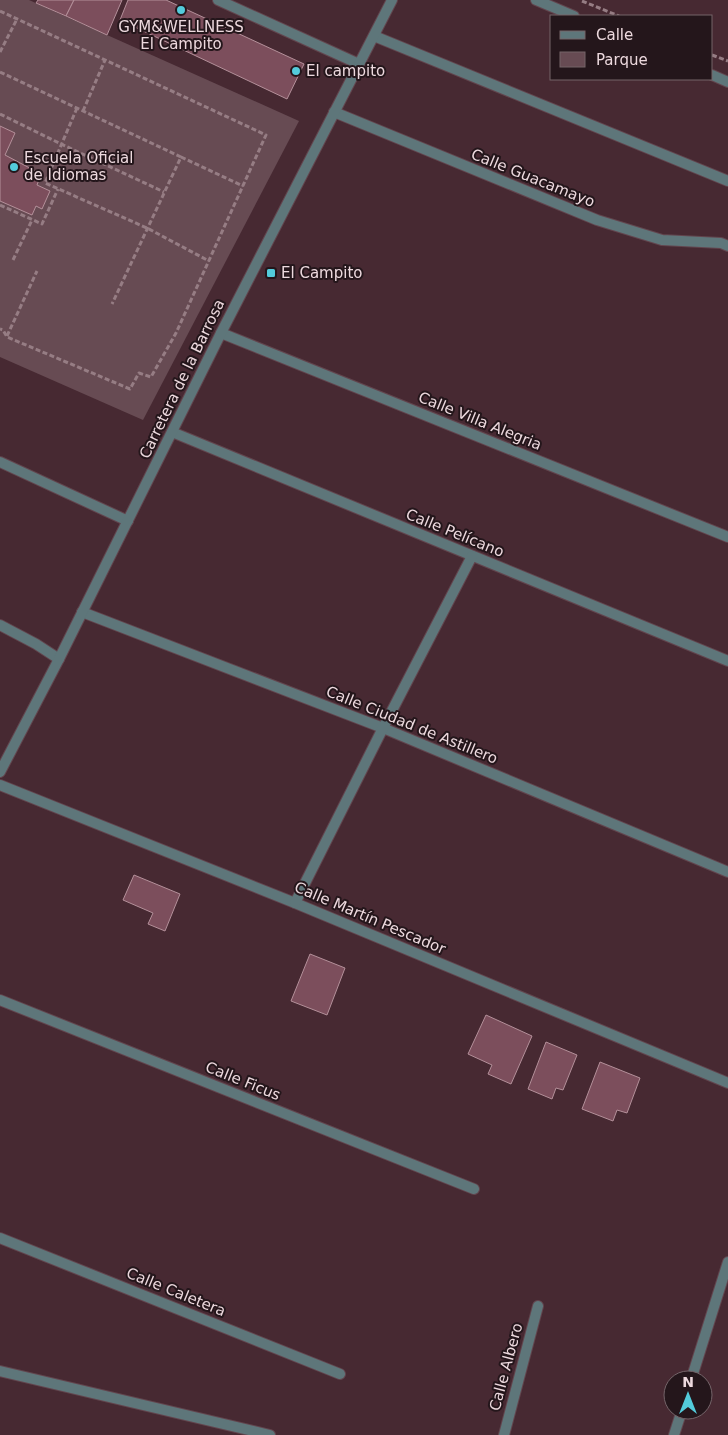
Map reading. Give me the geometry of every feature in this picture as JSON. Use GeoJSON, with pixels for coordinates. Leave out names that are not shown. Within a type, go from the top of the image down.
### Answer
{"type":"FeatureCollection","features":[{"type":"Feature","properties":{"kind":"street"},"geometry":{"type":"LineString","coordinates":[[218,0],[359,64]]}},
{"type":"Feature","properties":{"kind":"street","name":"Carretera de la Barrosa"},"geometry":{"type":"LineString","coordinates":[[0,772],[59,660],[221,333],[392,0]]}},
{"type":"Feature","properties":{"kind":"street"},"geometry":{"type":"LineString","coordinates":[[536,0],[572,15]]}},
{"type":"Feature","properties":{"kind":"street"},"geometry":{"type":"LineString","coordinates":[[374,36],[728,181]]}},
{"type":"Feature","properties":{"kind":"street"},"geometry":{"type":"LineString","coordinates":[[713,75],[728,82]]}},
{"type":"Feature","properties":{"kind":"street","name":"Calle Guacamayo"},"geometry":{"type":"LineString","coordinates":[[334,112],[597,220],[662,240],[721,243],[728,246]]}},
{"type":"Feature","properties":{"kind":"street","name":"Calle Villa Alegria"},"geometry":{"type":"LineString","coordinates":[[221,333],[728,537]]}},
{"type":"Feature","properties":{"kind":"street","name":"Calle Pelícano"},"geometry":{"type":"LineString","coordinates":[[172,432],[728,661]]}},
{"type":"Feature","properties":{"kind":"street"},"geometry":{"type":"LineString","coordinates":[[0,462],[128,521]]}},
{"type":"Feature","properties":{"kind":"street"},"geometry":{"type":"LineString","coordinates":[[295,903],[472,556]]}},
{"type":"Feature","properties":{"kind":"street","name":"Calle Ciudad de Astillero"},"geometry":{"type":"LineString","coordinates":[[82,612],[383,728],[728,872]]}},
{"type":"Feature","properties":{"kind":"street"},"geometry":{"type":"LineString","coordinates":[[0,625],[36,644],[59,660]]}},
{"type":"Feature","properties":{"kind":"street","name":"Calle Martín Pescador"},"geometry":{"type":"LineString","coordinates":[[0,785],[295,903],[728,1083]]}},
{"type":"Feature","properties":{"kind":"street","name":"Calle Ficus"},"geometry":{"type":"LineString","coordinates":[[0,1000],[474,1189]]}},
{"type":"Feature","properties":{"kind":"street","name":"Calle Caletera"},"geometry":{"type":"LineString","coordinates":[[0,1238],[340,1374]]}},
{"type":"Feature","properties":{"kind":"street"},"geometry":{"type":"LineString","coordinates":[[694,1370],[728,1262]]}},
{"type":"Feature","properties":{"kind":"street","name":"Calle Albero"},"geometry":{"type":"LineString","coordinates":[[504,1435],[538,1306]]}},
{"type":"Feature","properties":{"kind":"street"},"geometry":{"type":"LineString","coordinates":[[0,1371],[270,1435]]}},
{"type":"Feature","properties":{"kind":"street"},"geometry":{"type":"LineString","coordinates":[[674,1435],[679,1420]]}},
{"type":"Feature","properties":{"kind":"path"},"geometry":{"type":"LineString","coordinates":[[579,0],[616,15]]}},
{"type":"Feature","properties":{"kind":"path"},"geometry":{"type":"LineString","coordinates":[[0,11],[266,136],[176,333],[152,377],[139,373],[130,389],[7,337],[3,330],[0,329]]}},
{"type":"Feature","properties":{"kind":"path"},"geometry":{"type":"LineString","coordinates":[[0,52],[17,19]]}},
{"type":"Feature","properties":{"kind":"path"},"geometry":{"type":"LineString","coordinates":[[713,55],[728,61]]}},
{"type":"Feature","properties":{"kind":"path"},"geometry":{"type":"LineString","coordinates":[[84,111],[105,60]]}},
{"type":"Feature","properties":{"kind":"path"},"geometry":{"type":"LineString","coordinates":[[0,72],[242,186]]}},
{"type":"Feature","properties":{"kind":"path"},"geometry":{"type":"LineString","coordinates":[[77,108],[45,183],[147,228],[209,261]]}},
{"type":"Feature","properties":{"kind":"path"},"geometry":{"type":"LineString","coordinates":[[0,114],[164,192]]}},
{"type":"Feature","properties":{"kind":"path"},"geometry":{"type":"LineString","coordinates":[[112,304],[181,157]]}},
{"type":"Feature","properties":{"kind":"path"},"geometry":{"type":"LineString","coordinates":[[0,205],[42,224],[58,189]]}},
{"type":"Feature","properties":{"kind":"path"},"geometry":{"type":"LineString","coordinates":[[13,260],[32,220]]}},
{"type":"Feature","properties":{"kind":"path"},"geometry":{"type":"LineString","coordinates":[[7,337],[38,271]]}},
{"type":"Feature","properties":{"kind":"green space"},"geometry":{"type":"Polygon","coordinates":[[[0,0],[29,0],[299,121],[143,420],[0,357],[0,0]]]}},
{"type":"Feature","properties":{"kind":"building"},"geometry":{"type":"Polygon","coordinates":[[[38,0],[74,0],[66,16],[36,3],[38,0]]]}},
{"type":"Feature","properties":{"kind":"building"},"geometry":{"type":"Polygon","coordinates":[[[74,0],[122,0],[107,35],[66,16],[74,0]]]}},
{"type":"Feature","properties":{"kind":"building"},"geometry":{"type":"Polygon","coordinates":[[[128,0],[166,0],[304,64],[287,99],[120,20],[128,0]]]}},
{"type":"Feature","properties":{"kind":"building","name":"Escuela Oficial de Idiomas"},"geometry":{"type":"Polygon","coordinates":[[[0,126],[15,133],[5,155],[41,174],[37,185],[50,191],[42,209],[36,206],[32,215],[0,201],[0,126]]]}},
{"type":"Feature","properties":{"kind":"building"},"geometry":{"type":"Polygon","coordinates":[[[134,875],[180,894],[165,931],[148,924],[153,913],[123,900],[134,875]]]}},
{"type":"Feature","properties":{"kind":"building"},"geometry":{"type":"Polygon","coordinates":[[[310,954],[345,968],[327,1015],[291,1001],[310,954]]]}},
{"type":"Feature","properties":{"kind":"building"},"geometry":{"type":"Polygon","coordinates":[[[486,1015],[532,1036],[511,1084],[488,1074],[492,1065],[468,1054],[486,1015]]]}},
{"type":"Feature","properties":{"kind":"building"},"geometry":{"type":"Polygon","coordinates":[[[546,1042],[577,1055],[563,1090],[556,1088],[552,1099],[528,1089],[546,1042]]]}},
{"type":"Feature","properties":{"kind":"building"},"geometry":{"type":"Polygon","coordinates":[[[600,1062],[640,1078],[627,1113],[617,1110],[613,1121],[582,1109],[600,1062]]]}},
{"type":"Feature","properties":{"kind":"place","name":"GYM&WELLNESS El Campito"},"geometry":{"type":"Point","coordinates":[181,10]}},
{"type":"Feature","properties":{"kind":"place","name":"El campito"},"geometry":{"type":"Point","coordinates":[296,71]}},
{"type":"Feature","properties":{"kind":"place","name":"Escuela Oficial de Idiomas"},"geometry":{"type":"Point","coordinates":[14,167]}},
{"type":"Feature","properties":{"kind":"place","name":"El Campito"},"geometry":{"type":"Point","coordinates":[271,273]}}]}
